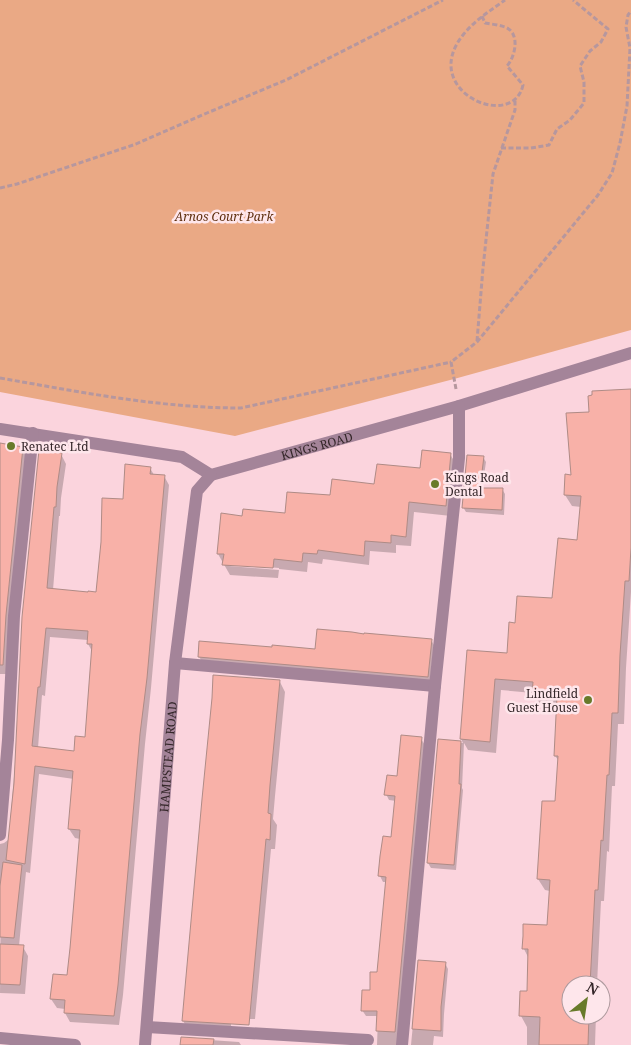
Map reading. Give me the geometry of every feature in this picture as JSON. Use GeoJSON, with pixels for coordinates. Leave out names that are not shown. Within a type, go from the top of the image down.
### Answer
{"type":"FeatureCollection","features":[{"type":"Feature","properties":{"kind":"street","name":"KINGS ROAD"},"geometry":{"type":"LineString","coordinates":[[211,475],[474,402],[631,353]]}},
{"type":"Feature","properties":{"kind":"street"},"geometry":{"type":"LineString","coordinates":[[402,1045],[435,686],[459,458],[459,406]]}},
{"type":"Feature","properties":{"kind":"street"},"geometry":{"type":"LineString","coordinates":[[0,429],[182,457],[211,475]]}},
{"type":"Feature","properties":{"kind":"street"},"geometry":{"type":"LineString","coordinates":[[0,836],[8,740],[14,616],[33,434]]}},
{"type":"Feature","properties":{"kind":"street","name":"HAMPSTEAD ROAD"},"geometry":{"type":"LineString","coordinates":[[145,1045],[175,663],[197,491],[211,475]]}},
{"type":"Feature","properties":{"kind":"street"},"geometry":{"type":"LineString","coordinates":[[175,663],[435,686]]}},
{"type":"Feature","properties":{"kind":"street"},"geometry":{"type":"LineString","coordinates":[[147,1027],[368,1040]]}},
{"type":"Feature","properties":{"kind":"street"},"geometry":{"type":"LineString","coordinates":[[0,1038],[75,1045]]}},
{"type":"Feature","properties":{"kind":"path"},"geometry":{"type":"LineString","coordinates":[[0,188],[136,144],[286,80],[443,0]]}},
{"type":"Feature","properties":{"kind":"path"},"geometry":{"type":"LineString","coordinates":[[482,16],[485,23],[507,27],[512,32],[515,42],[511,62],[507,66],[523,85],[522,90],[515,99],[507,103],[486,105],[473,100],[455,82],[452,74],[455,50],[463,36],[482,16],[505,0]]}},
{"type":"Feature","properties":{"kind":"path"},"geometry":{"type":"LineString","coordinates":[[501,148],[531,148],[549,145],[557,129],[570,120],[584,103],[584,82],[580,66],[590,51],[601,42],[608,29],[573,0]]}},
{"type":"Feature","properties":{"kind":"path"},"geometry":{"type":"LineString","coordinates":[[0,378],[124,399],[208,408],[241,408],[451,362],[476,342],[598,195],[612,173],[627,106],[630,48],[626,27],[628,15],[631,11]]}},
{"type":"Feature","properties":{"kind":"path"},"geometry":{"type":"LineString","coordinates":[[476,342],[493,174],[515,110],[515,99]]}},
{"type":"Feature","properties":{"kind":"path"},"geometry":{"type":"LineString","coordinates":[[451,362],[459,406]]}},
{"type":"Feature","properties":{"kind":"green space","name":"Arnos Court Park"},"geometry":{"type":"Polygon","coordinates":[[[0,0],[631,0],[631,330],[454,379],[235,436],[0,392],[0,0]]]}},
{"type":"Feature","properties":{"kind":"building"},"geometry":{"type":"Polygon","coordinates":[[[631,389],[631,548],[629,581],[625,581],[618,713],[612,713],[603,841],[601,840],[598,890],[595,890],[591,975],[561,975],[561,1025],[589,1025],[588,1045],[539,1045],[540,1017],[519,1016],[520,991],[527,991],[528,949],[522,949],[523,924],[547,925],[550,880],[537,879],[542,801],[555,801],[558,756],[554,756],[557,695],[532,693],[533,682],[495,679],[490,742],[460,739],[467,650],[507,653],[509,622],[515,623],[517,596],[552,598],[558,538],[577,540],[581,496],[564,495],[565,474],[571,475],[566,413],[589,412],[588,396],[592,395],[592,391],[631,389]]]}},
{"type":"Feature","properties":{"kind":"building"},"geometry":{"type":"Polygon","coordinates":[[[0,443],[23,447],[6,615],[3,665],[0,665],[0,443]]]}},
{"type":"Feature","properties":{"kind":"building"},"geometry":{"type":"Polygon","coordinates":[[[39,450],[62,453],[56,507],[54,507],[47,588],[96,592],[101,542],[102,498],[123,499],[125,464],[151,467],[150,474],[165,475],[114,1016],[64,1013],[65,1000],[50,999],[53,974],[67,975],[70,948],[80,830],[68,829],[73,771],[35,766],[25,864],[6,860],[14,783],[22,617],[39,450]],[[46,628],[32,746],[74,751],[75,736],[85,737],[92,644],[87,644],[88,631],[46,628]]]}},
{"type":"Feature","properties":{"kind":"building"},"geometry":{"type":"Polygon","coordinates":[[[422,450],[451,453],[446,506],[409,502],[406,537],[391,535],[391,543],[365,541],[364,556],[318,550],[317,554],[303,553],[302,562],[274,559],[273,568],[222,565],[224,554],[217,554],[221,513],[242,516],[243,509],[285,513],[287,492],[330,495],[332,479],[374,484],[377,464],[420,468],[422,450]]]}},
{"type":"Feature","properties":{"kind":"building"},"geometry":{"type":"Polygon","coordinates":[[[467,455],[484,456],[480,488],[503,488],[502,510],[462,508],[467,455]]]}},
{"type":"Feature","properties":{"kind":"building"},"geometry":{"type":"Polygon","coordinates":[[[317,629],[432,639],[428,677],[198,657],[199,641],[315,649],[317,629]]]}},
{"type":"Feature","properties":{"kind":"building"},"geometry":{"type":"Polygon","coordinates":[[[213,675],[280,680],[268,813],[271,814],[270,840],[266,839],[249,1025],[182,1021],[213,675]]]}},
{"type":"Feature","properties":{"kind":"building"},"geometry":{"type":"Polygon","coordinates":[[[401,735],[422,737],[395,1032],[376,1031],[377,1011],[361,1011],[362,990],[370,990],[370,972],[377,972],[386,877],[378,876],[380,856],[383,836],[391,837],[395,796],[384,795],[387,775],[397,776],[401,735]]]}},
{"type":"Feature","properties":{"kind":"building"},"geometry":{"type":"Polygon","coordinates":[[[438,739],[461,741],[459,784],[461,784],[454,865],[427,863],[438,739]]]}},
{"type":"Feature","properties":{"kind":"building"},"geometry":{"type":"Polygon","coordinates":[[[3,862],[22,865],[14,938],[0,937],[0,886],[3,862]]]}},
{"type":"Feature","properties":{"kind":"building"},"geometry":{"type":"Polygon","coordinates":[[[0,944],[24,945],[20,985],[0,984],[0,944]]]}},
{"type":"Feature","properties":{"kind":"building"},"geometry":{"type":"Polygon","coordinates":[[[418,960],[446,962],[441,1007],[441,1031],[412,1029],[418,960]]]}},
{"type":"Feature","properties":{"kind":"building"},"geometry":{"type":"Polygon","coordinates":[[[181,1037],[214,1039],[213,1045],[180,1045],[181,1037]]]}},
{"type":"Feature","properties":{"kind":"place","name":"Renatec Ltd"},"geometry":{"type":"Point","coordinates":[11,446]}},
{"type":"Feature","properties":{"kind":"place","name":"Kings Road Dental"},"geometry":{"type":"Point","coordinates":[435,484]}},
{"type":"Feature","properties":{"kind":"place","name":"Lindfield Guest House"},"geometry":{"type":"Point","coordinates":[588,700]}}]}
